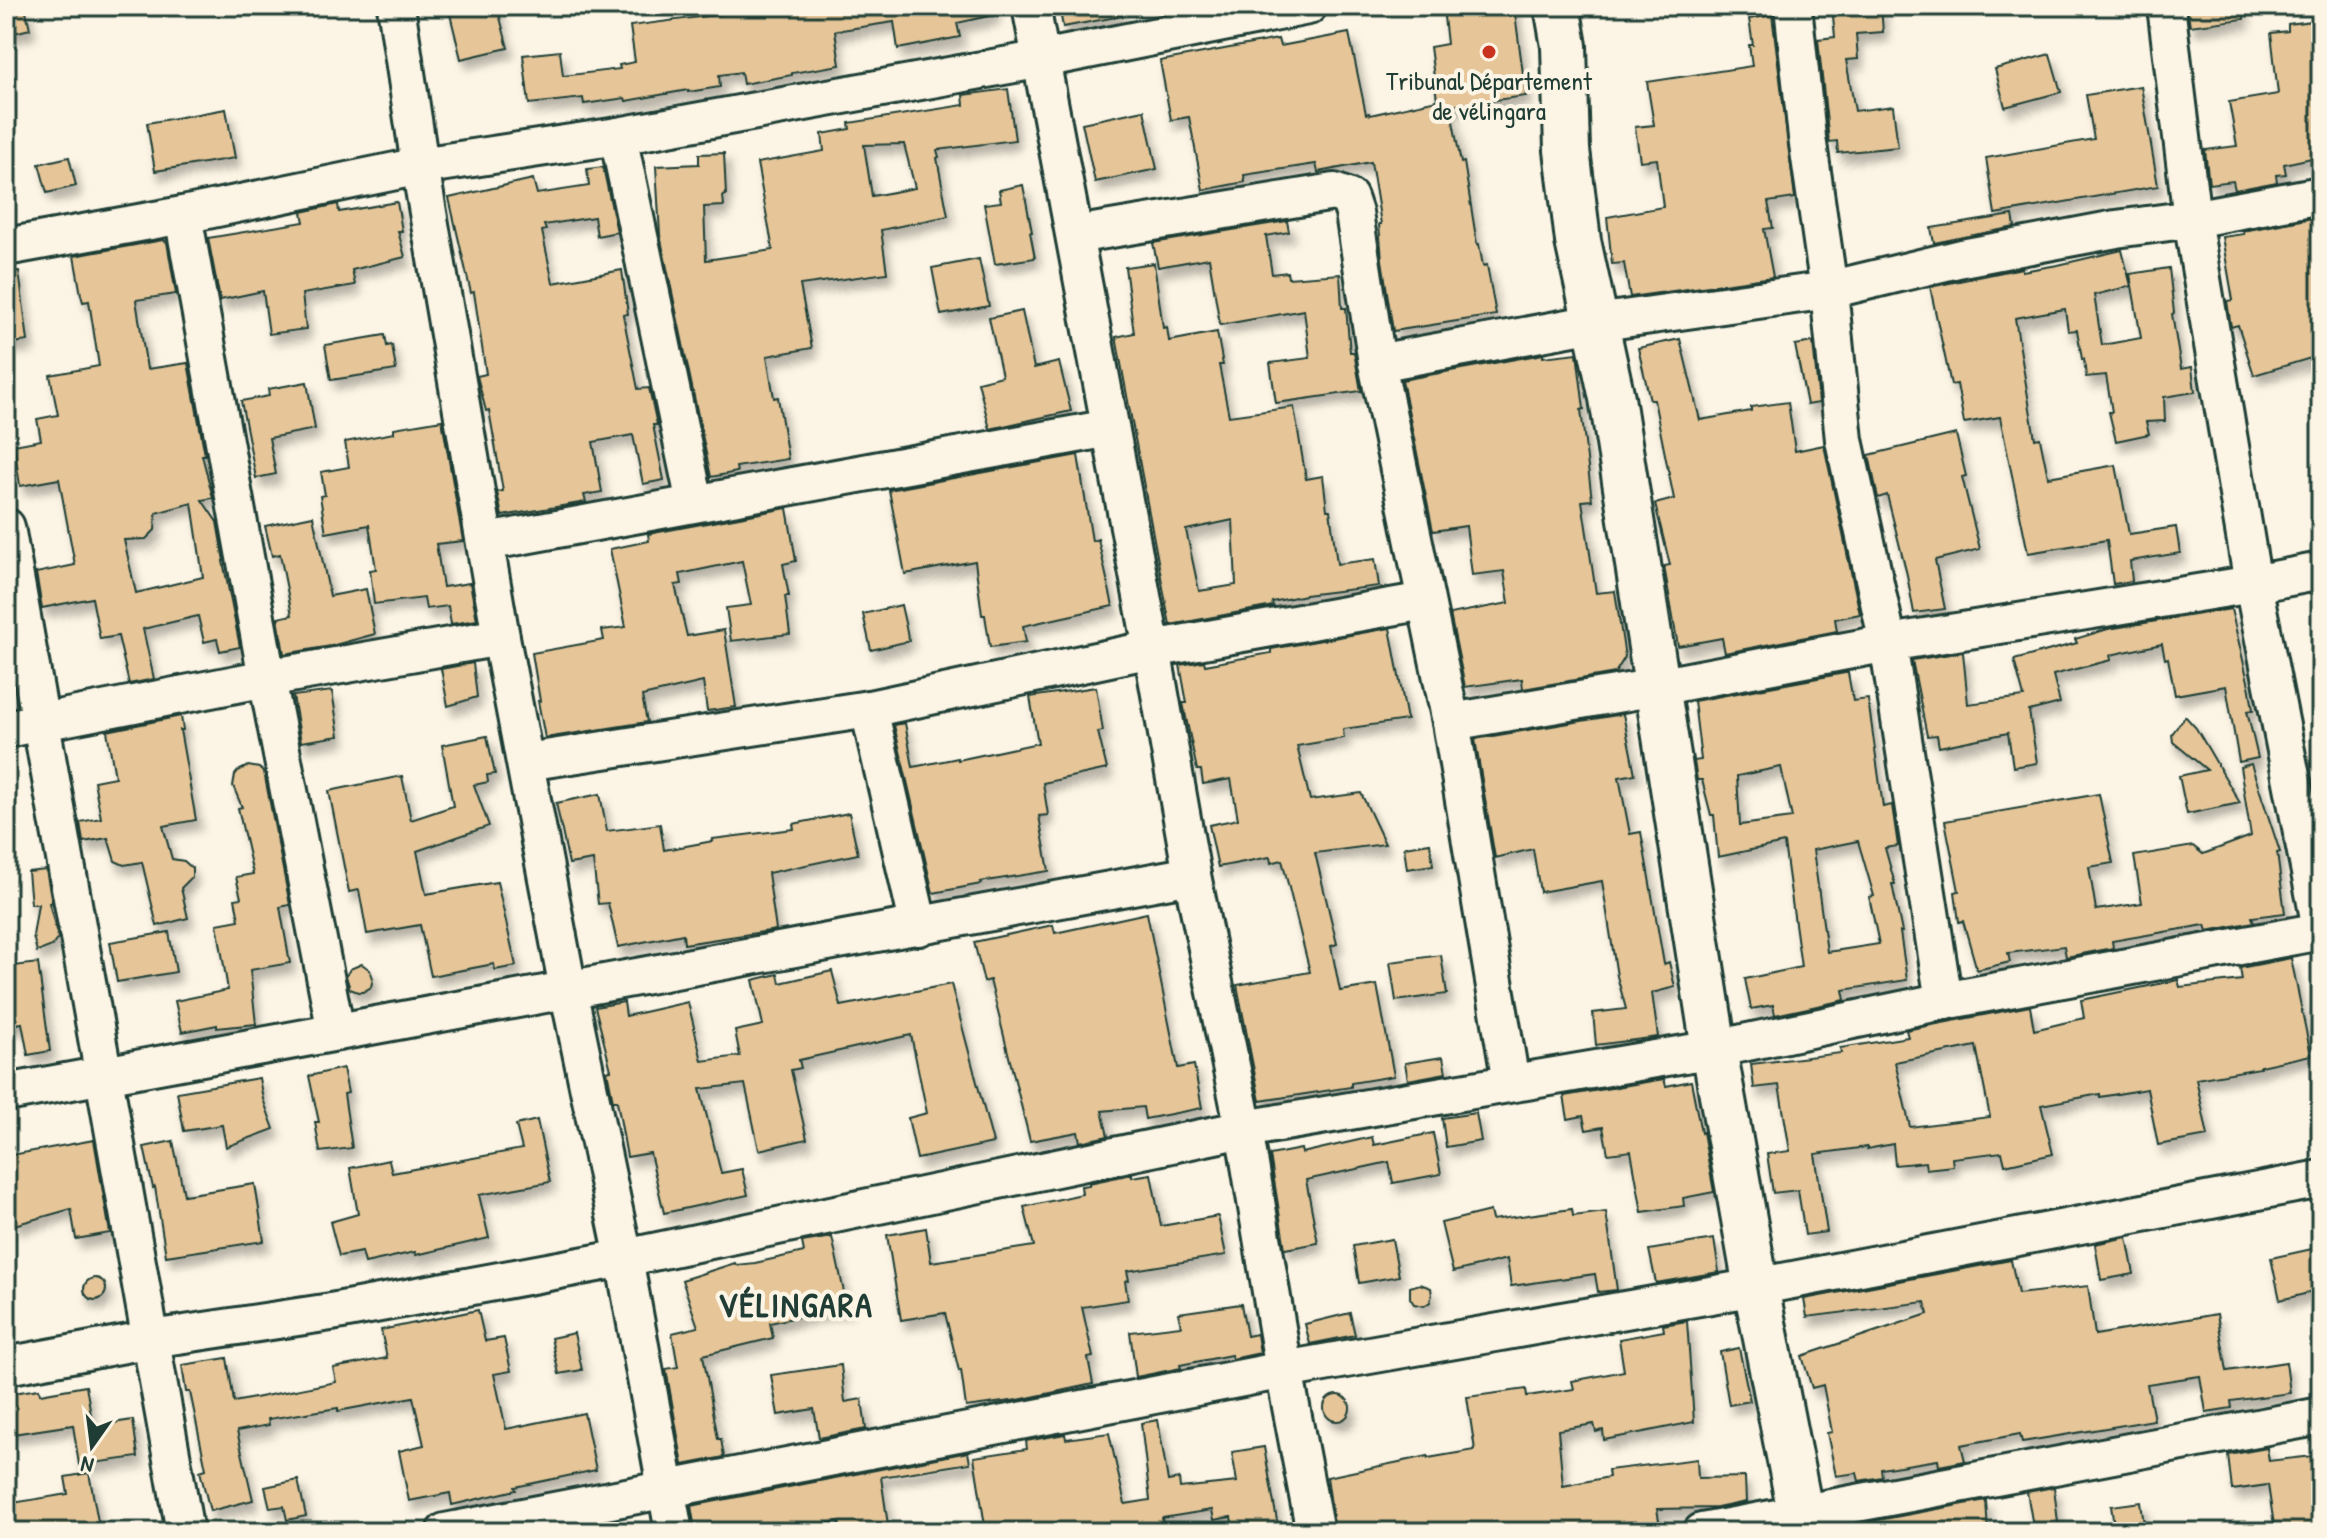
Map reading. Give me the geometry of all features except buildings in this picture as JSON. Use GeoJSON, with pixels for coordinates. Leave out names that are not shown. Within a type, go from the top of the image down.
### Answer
{"type":"FeatureCollection","features":[{"type":"Feature","properties":{"kind":"highway"},"geometry":{"type":"LineString","coordinates":[[1557,6],[1564,46],[1567,150],[1578,241],[1620,444],[1714,1049],[1802,1523]]}},
{"type":"Feature","properties":{"kind":"street"},"geometry":{"type":"LineString","coordinates":[[396,6],[420,166],[501,637],[568,989],[624,1258],[674,1532]]}},
{"type":"Feature","properties":{"kind":"street"},"geometry":{"type":"LineString","coordinates":[[1031,6],[1192,875],[1244,1129],[1284,1370],[1315,1532]]}},
{"type":"Feature","properties":{"kind":"street"},"geometry":{"type":"LineString","coordinates":[[6,247],[183,215],[420,166],[618,136],[1042,59],[1308,6]]}},
{"type":"Feature","properties":{"kind":"street"},"geometry":{"type":"LineString","coordinates":[[1793,6],[1807,137],[1829,290],[1844,440],[1888,643],[1944,1001]]}},
{"type":"Feature","properties":{"kind":"street"},"geometry":{"type":"LineString","coordinates":[[6,1366],[151,1339],[331,1312],[624,1258],[1244,1129],[1714,1049],[1944,1001],[2321,930],[2253,584],[2192,219],[2166,6]]}},
{"type":"Feature","properties":{"kind":"street"},"geometry":{"type":"LineString","coordinates":[[618,136],[695,503]]}},
{"type":"Feature","properties":{"kind":"street"},"geometry":{"type":"LineString","coordinates":[[1075,235],[1334,192],[1349,198],[1354,213],[1377,363],[1451,722],[1511,1083]]}},
{"type":"Feature","properties":{"kind":"street"},"geometry":{"type":"LineString","coordinates":[[1377,363],[1595,323],[1829,290],[1962,258],[2321,195]]}},
{"type":"Feature","properties":{"kind":"street"},"geometry":{"type":"LineString","coordinates":[[183,215],[267,678],[336,1032]]}},
{"type":"Feature","properties":{"kind":"street"},"geometry":{"type":"LineString","coordinates":[[486,542],[1110,428]]}},
{"type":"Feature","properties":{"kind":"street"},"geometry":{"type":"LineString","coordinates":[[6,527],[185,1532]]}},
{"type":"Feature","properties":{"kind":"street"},"geometry":{"type":"LineString","coordinates":[[1451,722],[1888,643],[2321,571]]}},
{"type":"Feature","properties":{"kind":"street"},"geometry":{"type":"LineString","coordinates":[[526,762],[869,709],[1152,649],[1425,601]]}},
{"type":"Feature","properties":{"kind":"street"},"geometry":{"type":"LineString","coordinates":[[6,729],[267,678],[501,637]]}},
{"type":"Feature","properties":{"kind":"street"},"geometry":{"type":"LineString","coordinates":[[869,709],[919,927]]}},
{"type":"Feature","properties":{"kind":"street"},"geometry":{"type":"LineString","coordinates":[[6,1093],[1192,875]]}},
{"type":"Feature","properties":{"kind":"street"},"geometry":{"type":"LineString","coordinates":[[445,1532],[1284,1370],[1756,1287],[2321,1179]]}},
{"type":"Feature","properties":{"kind":"street"},"geometry":{"type":"LineString","coordinates":[[1702,1532],[1802,1523],[2321,1416]]}},
{"type":"Feature","properties":{"kind":"place","name":"Tribunal Département de vélingara"},"geometry":{"type":"Point","coordinates":[1489,52]}},
{"type":"Feature","properties":{"kind":"district","name":"VÉLINGARA"},"geometry":{"type":"Point","coordinates":[796,1305]}}]}
